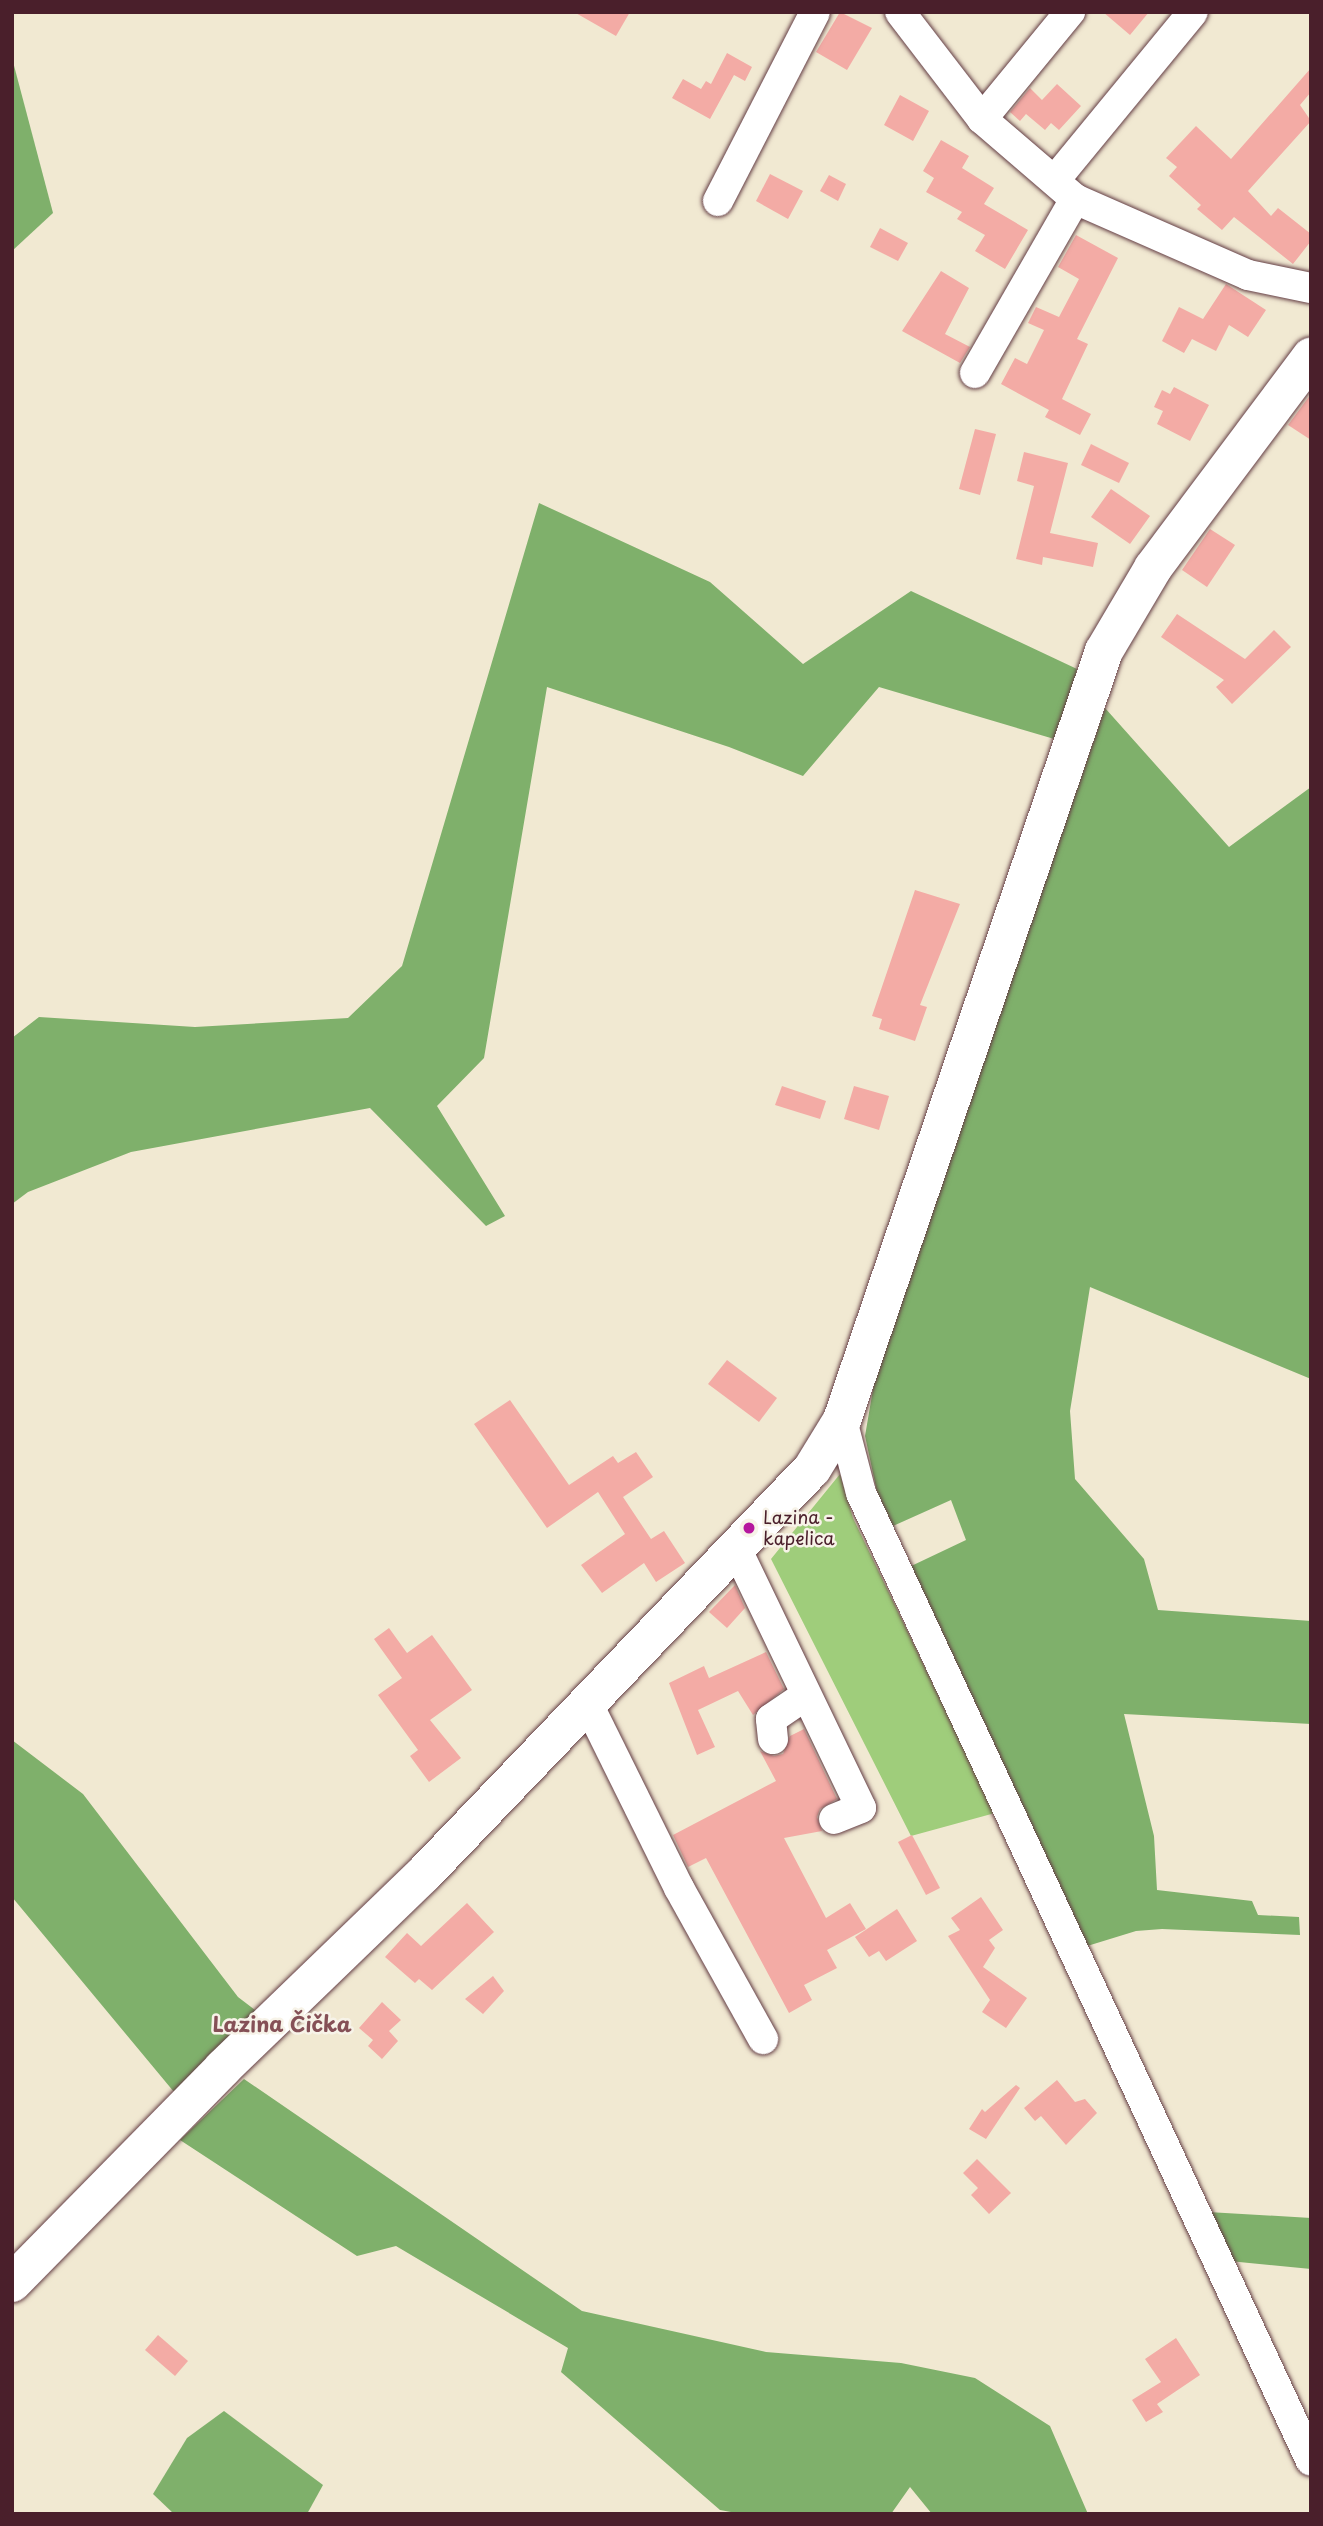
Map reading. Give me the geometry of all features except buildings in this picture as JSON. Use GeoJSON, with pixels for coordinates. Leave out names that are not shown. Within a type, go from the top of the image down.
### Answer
{"type":"FeatureCollection","features":[{"type":"Feature","properties":{"kind":"main road"},"geometry":{"type":"LineString","coordinates":[[12,2283],[588,1704],[812,1469],[842,1420],[1104,651],[1153,568],[1311,357]]}},
{"type":"Feature","properties":{"kind":"street"},"geometry":{"type":"LineString","coordinates":[[718,201],[815,12]]}},
{"type":"Feature","properties":{"kind":"street"},"geometry":{"type":"LineString","coordinates":[[900,12],[982,119],[1065,190],[1248,275],[1311,288]]}},
{"type":"Feature","properties":{"kind":"street"},"geometry":{"type":"LineString","coordinates":[[982,119],[1070,12]]}},
{"type":"Feature","properties":{"kind":"street"},"geometry":{"type":"LineString","coordinates":[[975,373],[1065,190],[1193,12]]}},
{"type":"Feature","properties":{"kind":"street"},"geometry":{"type":"LineString","coordinates":[[842,1420],[861,1493],[1311,2461]]}},
{"type":"Feature","properties":{"kind":"street"},"geometry":{"type":"LineString","coordinates":[[737,1550],[861,1808],[834,1819]]}},
{"type":"Feature","properties":{"kind":"street"},"geometry":{"type":"LineString","coordinates":[[772,1739],[772,1719],[806,1695]]}},
{"type":"Feature","properties":{"kind":"street"},"geometry":{"type":"LineString","coordinates":[[588,1704],[679,1888],[764,2039]]}},
{"type":"Feature","properties":{"kind":"green space"},"geometry":{"type":"Polygon","coordinates":[[[12,58],[53,213],[12,251],[12,58]]]}},
{"type":"Feature","properties":{"kind":"green space"},"geometry":{"type":"Polygon","coordinates":[[[539,503],[710,582],[803,664],[911,591],[1077,669],[1061,741],[879,687],[803,776],[729,747],[547,687],[484,1058],[437,1106],[505,1216],[486,1226],[370,1108],[131,1152],[28,1192],[12,1204],[12,1038],[39,1017],[195,1027],[348,1018],[402,966],[539,503]]]}},
{"type":"Feature","properties":{"kind":"green space"},"geometry":{"type":"Polygon","coordinates":[[[1105,708],[1229,847],[1311,787],[1311,1379],[1090,1287],[1070,1411],[1075,1479],[1144,1559],[1158,1610],[1311,1621],[1311,1724],[1124,1714],[1154,1836],[1157,1890],[1252,1901],[1258,1915],[1299,1917],[1300,1935],[1162,1929],[1136,1931],[1084,1947],[907,1568],[966,1540],[951,1500],[893,1526],[877,1492],[865,1436],[877,1366],[1105,708]]]}},
{"type":"Feature","properties":{"kind":"green space"},"geometry":{"type":"Polygon","coordinates":[[[840,1474],[853,1518],[995,1813],[911,1836],[771,1559],[840,1474]]]}},
{"type":"Feature","properties":{"kind":"green space"},"geometry":{"type":"Polygon","coordinates":[[[12,1740],[83,1794],[238,1997],[259,2013],[179,2098],[12,1897],[12,1740]]]}},
{"type":"Feature","properties":{"kind":"green space"},"geometry":{"type":"Polygon","coordinates":[[[244,2079],[582,2311],[766,2352],[901,2363],[975,2378],[1050,2426],[1088,2514],[932,2514],[910,2487],[891,2514],[742,2514],[720,2510],[561,2372],[568,2348],[396,2246],[357,2256],[180,2140],[244,2079]]]}},
{"type":"Feature","properties":{"kind":"green space"},"geometry":{"type":"Polygon","coordinates":[[[1208,2212],[1311,2218],[1311,2269],[1229,2261],[1208,2212]]]}},
{"type":"Feature","properties":{"kind":"green space"},"geometry":{"type":"Polygon","coordinates":[[[224,2411],[323,2485],[307,2514],[174,2514],[153,2494],[187,2438],[224,2411]]]}},
{"type":"Feature","properties":{"kind":"place","name":"Lazina - kapelica"},"geometry":{"type":"Point","coordinates":[749,1528]}},
{"type":"Feature","properties":{"kind":"district","name":"Lazina Čička"},"geometry":{"type":"Point","coordinates":[282,2023]}}]}
